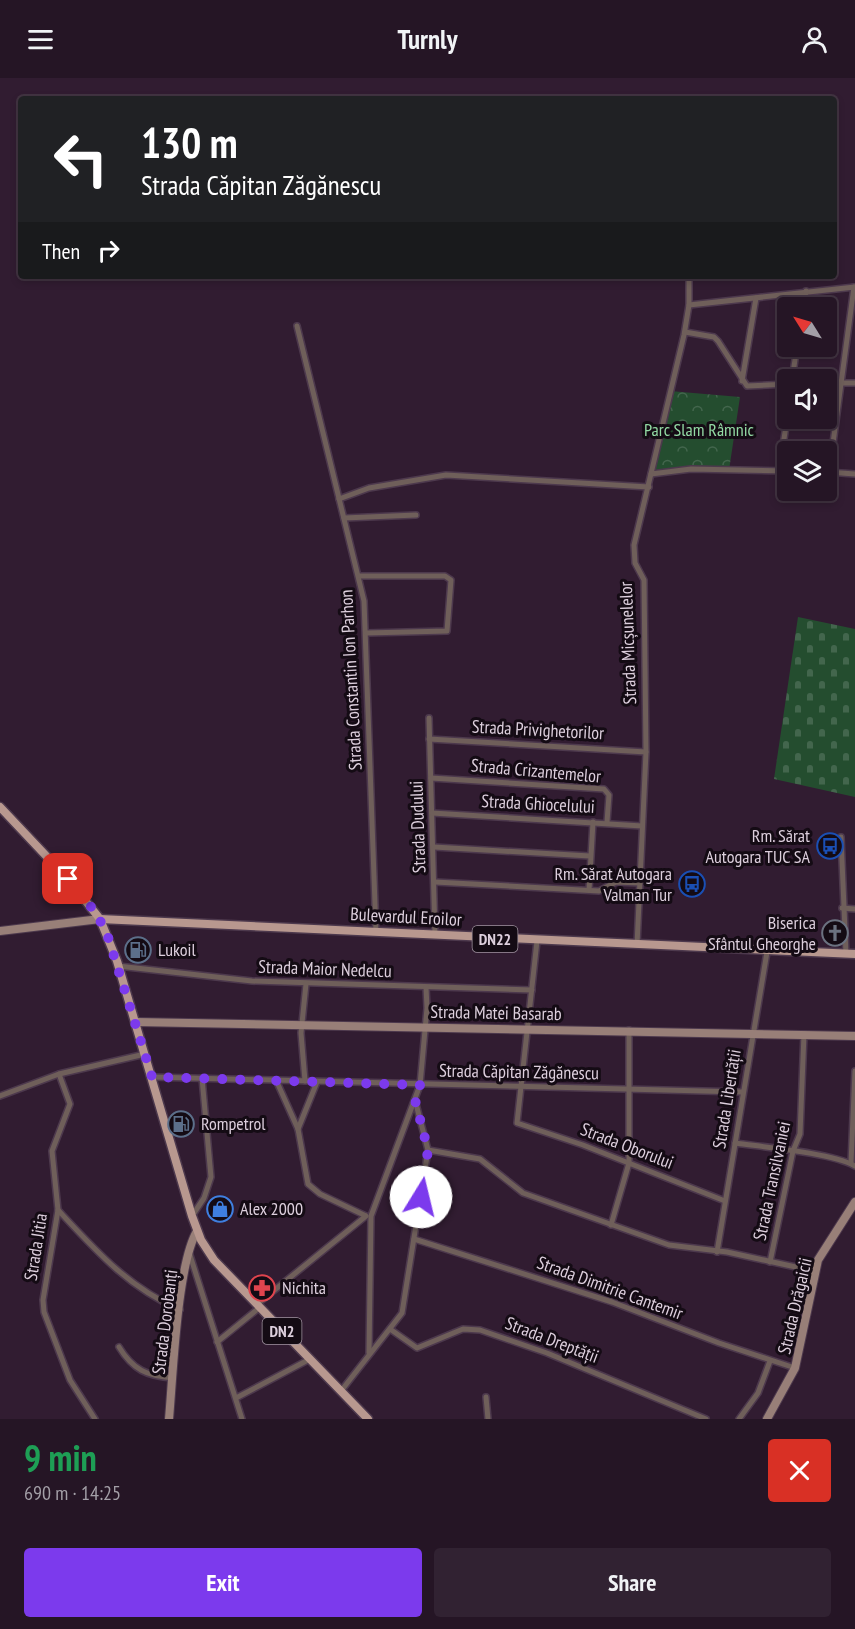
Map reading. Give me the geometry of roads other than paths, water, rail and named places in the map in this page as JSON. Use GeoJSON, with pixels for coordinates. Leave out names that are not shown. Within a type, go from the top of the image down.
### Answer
{"type":"FeatureCollection","features":[{"type":"Feature","properties":{"kind":"main road","name":"DN2"},"geometry":{"type":"LineString","coordinates":[[0,807],[68,879],[100,919],[136,1022],[201,1240],[214,1260],[368,1419]]}},
{"type":"Feature","properties":{"kind":"main road","name":"Bulevardul Eroilor"},"geometry":{"type":"LineString","coordinates":[[100,919],[637,946],[850,954]]}},
{"type":"Feature","properties":{"kind":"street","name":"Strada Micșunelelor"},"geometry":{"type":"LineString","coordinates":[[637,946],[646,752],[644,580],[634,557],[635,534],[649,487],[685,332],[689,305],[689,279]]}},
{"type":"Feature","properties":{"kind":"street"},"geometry":{"type":"LineString","coordinates":[[689,305],[854,287],[833,441]]}},
{"type":"Feature","properties":{"kind":"street"},"geometry":{"type":"LineString","coordinates":[[805,297],[806,291]]}},
{"type":"Feature","properties":{"kind":"street"},"geometry":{"type":"LineString","coordinates":[[742,381],[756,298]]}},
{"type":"Feature","properties":{"kind":"street","name":"Strada Constantin Ion Parhon"},"geometry":{"type":"LineString","coordinates":[[297,326],[360,576],[366,633],[376,932]]}},
{"type":"Feature","properties":{"kind":"street"},"geometry":{"type":"LineString","coordinates":[[685,332],[714,337],[747,386],[777,385]]}},
{"type":"Feature","properties":{"kind":"street"},"geometry":{"type":"LineString","coordinates":[[847,344],[855,344]]}},
{"type":"Feature","properties":{"kind":"street"},"geometry":{"type":"LineString","coordinates":[[837,383],[855,383]]}},
{"type":"Feature","properties":{"kind":"street"},"geometry":{"type":"LineString","coordinates":[[651,474],[692,469],[777,471]]}},
{"type":"Feature","properties":{"kind":"street"},"geometry":{"type":"LineString","coordinates":[[837,473],[855,474]]}},
{"type":"Feature","properties":{"kind":"street"},"geometry":{"type":"LineString","coordinates":[[339,499],[362,490],[446,475],[649,487]]}},
{"type":"Feature","properties":{"kind":"street"},"geometry":{"type":"LineString","coordinates":[[344,518],[416,515]]}},
{"type":"Feature","properties":{"kind":"street"},"geometry":{"type":"LineString","coordinates":[[360,576],[446,576],[451,580],[449,627],[446,632],[366,633]]}},
{"type":"Feature","properties":{"kind":"street","name":"Strada Dudului"},"geometry":{"type":"LineString","coordinates":[[429,718],[435,936]]}},
{"type":"Feature","properties":{"kind":"street","name":"Strada Privighetorilor"},"geometry":{"type":"LineString","coordinates":[[429,739],[646,752]]}},
{"type":"Feature","properties":{"kind":"street","name":"Strada Crizantemelor"},"geometry":{"type":"LineString","coordinates":[[431,778],[604,789],[609,795],[607,822]]}},
{"type":"Feature","properties":{"kind":"street","name":"Strada Ghiocelului"},"geometry":{"type":"LineString","coordinates":[[432,813],[607,822],[642,826]]}},
{"type":"Feature","properties":{"kind":"street"},"geometry":{"type":"LineString","coordinates":[[589,890],[593,822]]}},
{"type":"Feature","properties":{"kind":"street"},"geometry":{"type":"LineString","coordinates":[[841,837],[842,908],[850,954]]}},
{"type":"Feature","properties":{"kind":"street"},"geometry":{"type":"LineString","coordinates":[[434,846],[590,856]]}},
{"type":"Feature","properties":{"kind":"street"},"geometry":{"type":"LineString","coordinates":[[435,882],[599,891],[616,882],[640,883]]}},
{"type":"Feature","properties":{"kind":"street"},"geometry":{"type":"LineString","coordinates":[[842,908],[855,909]]}},
{"type":"Feature","properties":{"kind":"street"},"geometry":{"type":"LineString","coordinates":[[0,931],[100,919]]}},
{"type":"Feature","properties":{"kind":"street"},"geometry":{"type":"LineString","coordinates":[[519,1088],[537,941]]}},
{"type":"Feature","properties":{"kind":"street","name":"Strada Libertății"},"geometry":{"type":"LineString","coordinates":[[717,1252],[767,952]]}},
{"type":"Feature","properties":{"kind":"street","name":"Strada Maior Nedelcu"},"geometry":{"type":"LineString","coordinates":[[118,966],[252,981],[532,990]]}},
{"type":"Feature","properties":{"kind":"street"},"geometry":{"type":"LineString","coordinates":[[305,1082],[301,1026],[306,984]]}},
{"type":"Feature","properties":{"kind":"street"},"geometry":{"type":"LineString","coordinates":[[369,1353],[371,1216],[420,1085],[426,1027],[426,987]]}},
{"type":"Feature","properties":{"kind":"street","name":"Strada Matei Basarab"},"geometry":{"type":"LineString","coordinates":[[136,1022],[855,1036]]}},
{"type":"Feature","properties":{"kind":"street"},"geometry":{"type":"LineString","coordinates":[[612,1225],[629,1163],[629,1030]]}},
{"type":"Feature","properties":{"kind":"street","name":"Strada Transilvaniei"},"geometry":{"type":"LineString","coordinates":[[770,1262],[793,1151],[800,1134],[804,1034]]}},
{"type":"Feature","properties":{"kind":"street"},"geometry":{"type":"LineString","coordinates":[[0,1096],[59,1074],[145,1054]]}},
{"type":"Feature","properties":{"kind":"street"},"geometry":{"type":"LineString","coordinates":[[735,1143],[793,1151],[853,1164],[855,1071]]}},
{"type":"Feature","properties":{"kind":"street","name":"Strada Jitia"},"geometry":{"type":"LineString","coordinates":[[59,1074],[70,1104],[52,1151],[58,1210],[44,1300],[45,1320],[70,1380],[95,1419]]}},
{"type":"Feature","properties":{"kind":"street","name":"Strada Căpitan Zăgănescu"},"geometry":{"type":"LineString","coordinates":[[152,1077],[742,1092]]}},
{"type":"Feature","properties":{"kind":"street"},"geometry":{"type":"LineString","coordinates":[[192,1216],[204,1198],[211,1177],[202,1078]]}},
{"type":"Feature","properties":{"kind":"street"},"geometry":{"type":"LineString","coordinates":[[276,1080],[298,1129],[308,1184],[320,1194],[364,1215],[371,1216]]}},
{"type":"Feature","properties":{"kind":"street"},"geometry":{"type":"LineString","coordinates":[[298,1129],[317,1082]]}},
{"type":"Feature","properties":{"kind":"street","name":"Strada Oborului"},"geometry":{"type":"LineString","coordinates":[[519,1088],[517,1123],[629,1163],[725,1201]]}},
{"type":"Feature","properties":{"kind":"street"},"geometry":{"type":"LineString","coordinates":[[341,1391],[402,1313],[428,1150],[415,1100]]}},
{"type":"Feature","properties":{"kind":"street"},"geometry":{"type":"LineString","coordinates":[[428,1150],[480,1159],[523,1193],[669,1245],[814,1271]]}},
{"type":"Feature","properties":{"kind":"street","name":"Strada Drăgaicii"},"geometry":{"type":"LineString","coordinates":[[767,1419],[795,1368],[818,1260],[855,1202]]}},
{"type":"Feature","properties":{"kind":"street"},"geometry":{"type":"LineString","coordinates":[[58,1210],[105,1260],[136,1287],[180,1311]]}},
{"type":"Feature","properties":{"kind":"street"},"geometry":{"type":"LineString","coordinates":[[217,1342],[364,1215]]}},
{"type":"Feature","properties":{"kind":"street","name":"Strada Dorobanți"},"geometry":{"type":"LineString","coordinates":[[169,1419],[180,1311],[189,1251],[197,1231]]}},
{"type":"Feature","properties":{"kind":"street","name":"Strada Dimitrie Cantemir"},"geometry":{"type":"LineString","coordinates":[[414,1239],[612,1302],[770,1361],[795,1368]]}},
{"type":"Feature","properties":{"kind":"street"},"geometry":{"type":"LineString","coordinates":[[189,1251],[242,1419]]}},
{"type":"Feature","properties":{"kind":"street","name":"Strada Dreptății"},"geometry":{"type":"LineString","coordinates":[[390,1329],[417,1348],[463,1329],[498,1335],[706,1419]]}},
{"type":"Feature","properties":{"kind":"street"},"geometry":{"type":"LineString","coordinates":[[119,1347],[140,1371],[173,1378]]}},
{"type":"Feature","properties":{"kind":"street"},"geometry":{"type":"LineString","coordinates":[[236,1398],[309,1359]]}},
{"type":"Feature","properties":{"kind":"street"},"geometry":{"type":"LineString","coordinates":[[739,1419],[758,1393],[770,1361]]}},
{"type":"Feature","properties":{"kind":"street"},"geometry":{"type":"LineString","coordinates":[[486,1397],[488,1419]]}},
{"type":"Feature","properties":{"kind":"place","name":"Rm. Sărat Autogara TUC SA"},"geometry":{"type":"Point","coordinates":[830,846]}},
{"type":"Feature","properties":{"kind":"place","name":"Rm. Sărat Autogara Valman Tur"},"geometry":{"type":"Point","coordinates":[692,884]}},
{"type":"Feature","properties":{"kind":"place","name":"Biserica Sfântul Gheorghe"},"geometry":{"type":"Point","coordinates":[835,933]}},
{"type":"Feature","properties":{"kind":"place","name":"Lukoil"},"geometry":{"type":"Point","coordinates":[138,950]}},
{"type":"Feature","properties":{"kind":"place","name":"Rompetrol"},"geometry":{"type":"Point","coordinates":[181,1124]}},
{"type":"Feature","properties":{"kind":"place","name":"Alex 2000"},"geometry":{"type":"Point","coordinates":[220,1209]}},
{"type":"Feature","properties":{"kind":"place","name":"Nichita"},"geometry":{"type":"Point","coordinates":[262,1288]}},
{"type":"Feature","properties":{"kind":"park label","name":"Parc Slam Râmnic"},"geometry":{"type":"Point","coordinates":[699,430]}}]}
